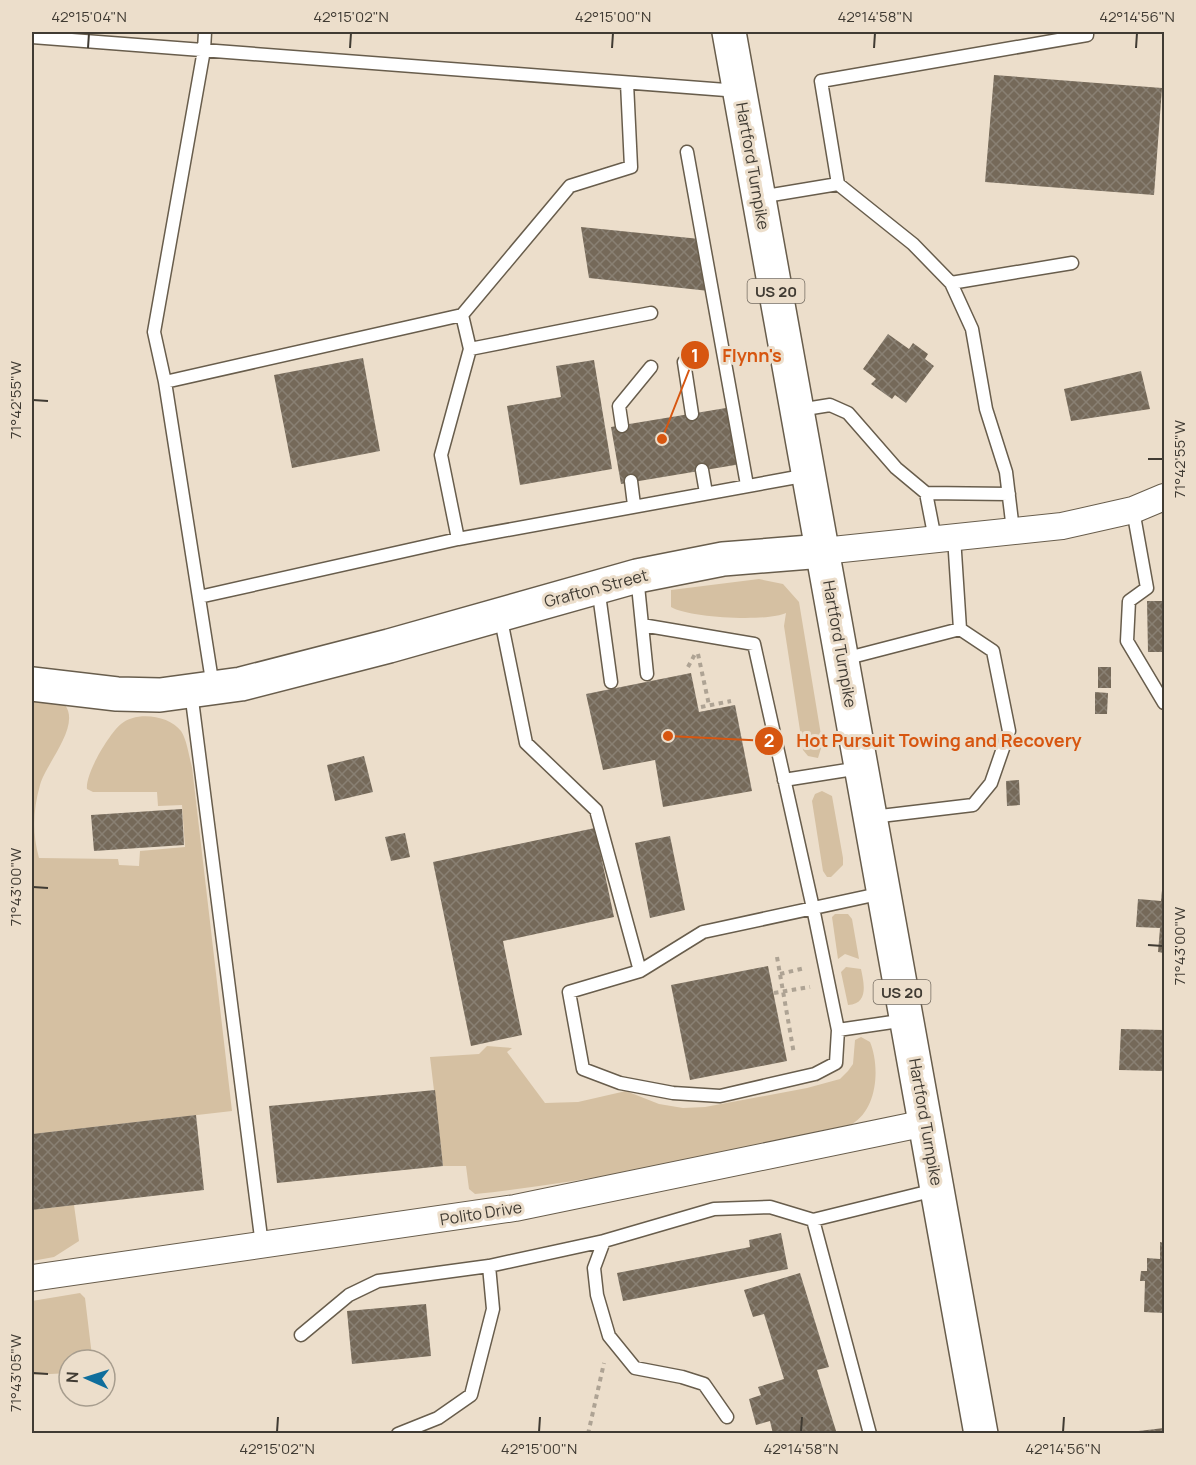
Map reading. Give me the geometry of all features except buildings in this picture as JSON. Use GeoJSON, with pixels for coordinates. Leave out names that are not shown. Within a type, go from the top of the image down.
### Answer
{"type":"FeatureCollection","features":[{"type":"Feature","properties":{"kind":"main road","name":"Hartford Turnpike"},"geometry":{"type":"LineString","coordinates":[[729,32],[981,1434]]}},
{"type":"Feature","properties":{"kind":"main road","name":"Grafton Street"},"geometry":{"type":"LineString","coordinates":[[32,684],[117,694],[160,694],[241,684],[389,646],[637,576],[723,559],[823,551]]}},
{"type":"Feature","properties":{"kind":"street","name":"Grafton Street"},"geometry":{"type":"LineString","coordinates":[[823,551],[1062,526],[1133,510],[1164,497]]}},
{"type":"Feature","properties":{"kind":"street","name":"Polito Drive"},"geometry":{"type":"LineString","coordinates":[[32,1278],[515,1208],[926,1123]]}},
{"type":"Feature","properties":{"kind":"lane"},"geometry":{"type":"LineString","coordinates":[[205,32],[204,50],[154,332],[165,382],[199,597],[202,690],[262,1245]]}},
{"type":"Feature","properties":{"kind":"lane"},"geometry":{"type":"LineString","coordinates":[[1013,530],[1006,472],[986,409],[972,329],[951,283],[913,244],[838,184],[821,81],[1087,35],[1087,32]]}},
{"type":"Feature","properties":{"kind":"lane"},"geometry":{"type":"LineString","coordinates":[[32,37],[740,92]]}},
{"type":"Feature","properties":{"kind":"lane"},"geometry":{"type":"LineString","coordinates":[[165,382],[462,315],[570,186],[631,167],[627,83]]}},
{"type":"Feature","properties":{"kind":"lane"},"geometry":{"type":"LineString","coordinates":[[687,152],[747,485]]}},
{"type":"Feature","properties":{"kind":"lane"},"geometry":{"type":"LineString","coordinates":[[759,197],[838,184]]}},
{"type":"Feature","properties":{"kind":"lane"},"geometry":{"type":"LineString","coordinates":[[951,283],[1072,263]]}},
{"type":"Feature","properties":{"kind":"lane"},"geometry":{"type":"LineString","coordinates":[[470,349],[651,313]]}},
{"type":"Feature","properties":{"kind":"lane"},"geometry":{"type":"LineString","coordinates":[[458,539],[441,455],[470,349],[462,315]]}},
{"type":"Feature","properties":{"kind":"lane"},"geometry":{"type":"LineString","coordinates":[[684,362],[692,414]]}},
{"type":"Feature","properties":{"kind":"lane"},"geometry":{"type":"LineString","coordinates":[[622,426],[620,406],[651,367]]}},
{"type":"Feature","properties":{"kind":"lane"},"geometry":{"type":"LineString","coordinates":[[798,410],[830,405],[848,413],[896,468],[926,493],[944,538],[960,629],[993,651],[1003,697],[1009,731],[991,783],[973,805],[871,817]]}},
{"type":"Feature","properties":{"kind":"lane"},"geometry":{"type":"LineString","coordinates":[[702,470],[706,493]]}},
{"type":"Feature","properties":{"kind":"lane"},"geometry":{"type":"LineString","coordinates":[[199,597],[458,539],[810,474]]}},
{"type":"Feature","properties":{"kind":"lane"},"geometry":{"type":"LineString","coordinates":[[631,481],[634,505]]}},
{"type":"Feature","properties":{"kind":"lane"},"geometry":{"type":"LineString","coordinates":[[926,493],[1009,494]]}},
{"type":"Feature","properties":{"kind":"lane"},"geometry":{"type":"LineString","coordinates":[[1133,510],[1147,588],[1129,601],[1127,641],[1164,703]]}},
{"type":"Feature","properties":{"kind":"lane"},"geometry":{"type":"LineString","coordinates":[[637,576],[647,674]]}},
{"type":"Feature","properties":{"kind":"lane"},"geometry":{"type":"LineString","coordinates":[[598,586],[611,682]]}},
{"type":"Feature","properties":{"kind":"lane"},"geometry":{"type":"LineString","coordinates":[[500,614],[526,742],[596,810],[640,971]]}},
{"type":"Feature","properties":{"kind":"lane"},"geometry":{"type":"LineString","coordinates":[[642,625],[754,644],[813,908],[838,1030],[836,1063],[815,1074],[720,1096],[673,1093],[620,1083],[583,1069],[569,992],[640,971],[703,932],[813,908],[884,893]]}},
{"type":"Feature","properties":{"kind":"lane"},"geometry":{"type":"LineString","coordinates":[[842,660],[960,629]]}},
{"type":"Feature","properties":{"kind":"lane"},"geometry":{"type":"LineString","coordinates":[[784,780],[862,768]]}},
{"type":"Feature","properties":{"kind":"lane"},"geometry":{"type":"LineString","coordinates":[[838,1030],[907,1020]]}},
{"type":"Feature","properties":{"kind":"lane"},"geometry":{"type":"LineString","coordinates":[[301,1335],[349,1295],[378,1281],[489,1266],[604,1241],[714,1209],[770,1207],[813,1220],[938,1190]]}},
{"type":"Feature","properties":{"kind":"lane"},"geometry":{"type":"LineString","coordinates":[[813,1220],[870,1434]]}},
{"type":"Feature","properties":{"kind":"lane"},"geometry":{"type":"LineString","coordinates":[[604,1241],[594,1268],[597,1295],[609,1336],[634,1368],[682,1377],[704,1384],[727,1417]]}},
{"type":"Feature","properties":{"kind":"lane"},"geometry":{"type":"LineString","coordinates":[[398,1434],[438,1418],[471,1395],[493,1309],[489,1266]]}},
{"type":"Feature","properties":{"kind":"path"},"geometry":{"type":"LineString","coordinates":[[698,650],[709,705]]}},
{"type":"Feature","properties":{"kind":"path"},"geometry":{"type":"LineString","coordinates":[[701,707],[731,701]]}},
{"type":"Feature","properties":{"kind":"path"},"geometry":{"type":"LineString","coordinates":[[777,957],[794,1054]]}},
{"type":"Feature","properties":{"kind":"path"},"geometry":{"type":"LineString","coordinates":[[774,993],[828,983]]}},
{"type":"Feature","properties":{"kind":"path"},"geometry":{"type":"LineString","coordinates":[[588,1434],[609,1336]]}},
{"type":"Feature","properties":{"kind":"shaded area"},"geometry":{"type":"Polygon","coordinates":[[[759,579],[783,584],[799,602],[821,735],[822,745],[818,758],[808,756],[803,750],[784,626],[786,613],[776,616],[728,618],[694,614],[671,607],[671,590],[759,579]]]}},
{"type":"Feature","properties":{"kind":"shaded area"},"geometry":{"type":"Polygon","coordinates":[[[32,699],[65,705],[69,714],[66,734],[43,776],[38,794],[34,831],[39,858],[118,859],[119,865],[139,866],[140,851],[185,847],[182,805],[158,806],[157,792],[93,792],[87,789],[90,774],[104,745],[116,729],[127,720],[143,716],[161,718],[176,726],[183,735],[192,767],[232,1111],[32,1134],[32,699]]]}},
{"type":"Feature","properties":{"kind":"shaded area"},"geometry":{"type":"Polygon","coordinates":[[[822,791],[832,796],[843,858],[843,865],[831,877],[827,877],[823,871],[812,801],[815,794],[822,791]]]}},
{"type":"Feature","properties":{"kind":"shaded area"},"geometry":{"type":"Polygon","coordinates":[[[835,914],[848,914],[852,919],[859,959],[845,954],[838,959],[832,917],[835,914]]]}},
{"type":"Feature","properties":{"kind":"shaded area"},"geometry":{"type":"Polygon","coordinates":[[[846,967],[861,969],[864,992],[855,1004],[848,1005],[841,972],[846,967]]]}},
{"type":"Feature","properties":{"kind":"shaded area"},"geometry":{"type":"Polygon","coordinates":[[[861,1037],[870,1042],[875,1063],[876,1075],[872,1098],[861,1117],[852,1124],[832,1132],[615,1174],[475,1194],[469,1189],[466,1166],[443,1166],[430,1057],[479,1054],[487,1046],[512,1048],[507,1052],[545,1103],[578,1102],[626,1091],[659,1104],[683,1108],[705,1107],[807,1088],[840,1079],[853,1064],[855,1040],[861,1037]]]}},
{"type":"Feature","properties":{"kind":"shaded area"},"geometry":{"type":"Polygon","coordinates":[[[74,1205],[79,1241],[54,1257],[32,1261],[32,1210],[74,1205]]]}},
{"type":"Feature","properties":{"kind":"shaded area"},"geometry":{"type":"Polygon","coordinates":[[[80,1293],[85,1298],[91,1348],[57,1348],[57,1374],[32,1375],[32,1301],[80,1293]]]}},
{"type":"Feature","properties":{"kind":"place","name":"Flynn's"},"geometry":{"type":"Point","coordinates":[662,439]}},
{"type":"Feature","properties":{"kind":"place","name":"Hot Pursuit Towing and Recovery"},"geometry":{"type":"Point","coordinates":[668,736]}}]}
